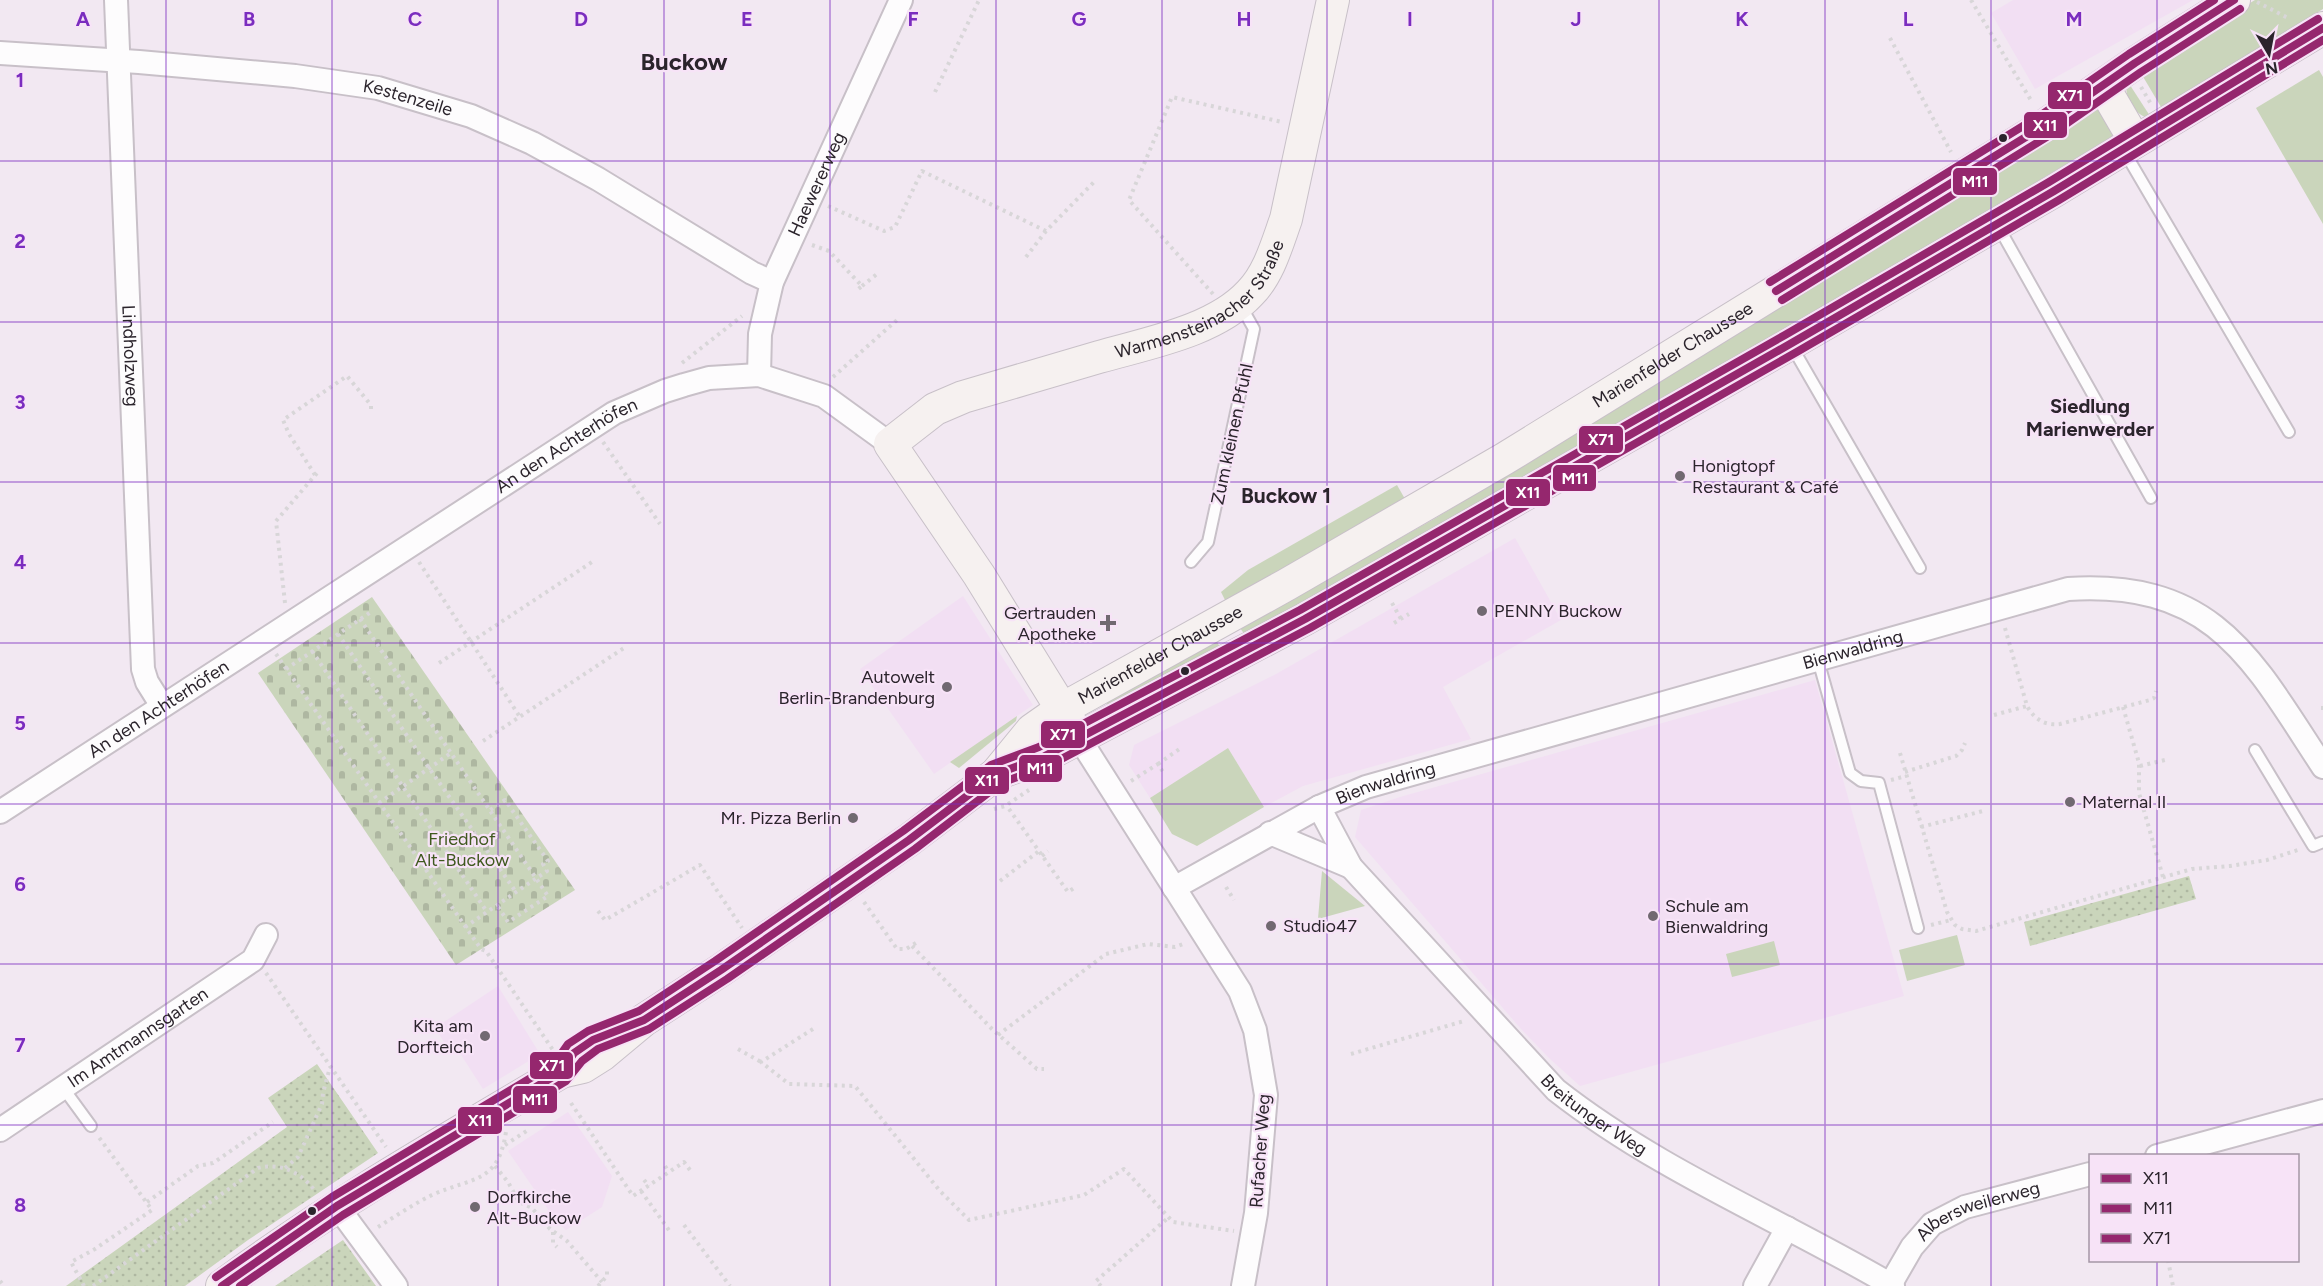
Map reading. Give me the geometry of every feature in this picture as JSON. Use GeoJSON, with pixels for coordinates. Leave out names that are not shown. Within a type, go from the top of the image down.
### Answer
{"type":"FeatureCollection","features":[{"type":"Feature","properties":{"kind":"main road","name":"Warmensteinacher Straße"},"geometry":{"type":"LineString","coordinates":[[890,444],[935,409],[963,397],[1173,336],[1209,322],[1226,299],[1260,281],[1275,250],[1286,219],[1333,0]]}},
{"type":"Feature","properties":{"kind":"main road","name":"Marienfelder Chaussee"},"geometry":{"type":"LineString","coordinates":[[996,774],[1043,757],[1079,738],[1231,635],[1504,459],[2047,124],[2234,0]]}},
{"type":"Feature","properties":{"kind":"main road","name":"Marienfelder Chaussee"},"geometry":{"type":"LineString","coordinates":[[996,774],[1032,730],[1062,710],[1231,635],[1790,344],[2129,145],[2309,25]]}},
{"type":"Feature","properties":{"kind":"main road"},"geometry":{"type":"LineString","coordinates":[[2103,86],[2129,145]]}},
{"type":"Feature","properties":{"kind":"main road","name":"An den Achterhöfen"},"geometry":{"type":"LineString","coordinates":[[890,444],[979,575],[1062,710]]}},
{"type":"Feature","properties":{"kind":"main road","name":"Rufacher Weg"},"geometry":{"type":"LineString","coordinates":[[1062,710],[1079,738]]}},
{"type":"Feature","properties":{"kind":"main road"},"geometry":{"type":"LineString","coordinates":[[222,1286],[328,1201],[558,1062],[583,1067],[602,1055],[644,1020],[722,970],[843,886],[996,774]]}},
{"type":"Feature","properties":{"kind":"street","name":"Lindholzweg"},"geometry":{"type":"LineString","coordinates":[[116,0],[143,669],[147,682],[162,706]]}},
{"type":"Feature","properties":{"kind":"street","name":"Haewererweg"},"geometry":{"type":"LineString","coordinates":[[759,375],[760,333],[772,282],[901,0]]}},
{"type":"Feature","properties":{"kind":"street","name":"Kestenzeile"},"geometry":{"type":"LineString","coordinates":[[0,53],[118,60],[300,76],[366,86],[471,116],[532,143],[598,178],[752,273],[772,282]]}},
{"type":"Feature","properties":{"kind":"street","name":"An den Achterhöfen"},"geometry":{"type":"LineString","coordinates":[[0,812],[614,413],[665,391],[709,378],[759,375],[817,392],[832,400],[890,444]]}},
{"type":"Feature","properties":{"kind":"street","name":"Bienwaldring"},"geometry":{"type":"LineString","coordinates":[[1319,807],[1366,787],[2068,589],[2099,587],[2148,594],[2172,602],[2194,612],[2217,627],[2244,652],[2262,673],[2323,767]]}},
{"type":"Feature","properties":{"kind":"street","name":"Rufacher Weg"},"geometry":{"type":"LineString","coordinates":[[1079,738],[1240,991],[1255,1030],[1266,1095],[1264,1133],[1252,1234],[1243,1286]]}},
{"type":"Feature","properties":{"kind":"street"},"geometry":{"type":"LineString","coordinates":[[1174,888],[1319,807]]}},
{"type":"Feature","properties":{"kind":"street","name":"Breitunger Weg"},"geometry":{"type":"LineString","coordinates":[[1319,807],[1351,867],[1556,1090],[1585,1113],[1668,1166],[1892,1285]]}},
{"type":"Feature","properties":{"kind":"street","name":"Breitunger Weg"},"geometry":{"type":"LineString","coordinates":[[1270,833],[1351,867]]}},
{"type":"Feature","properties":{"kind":"street","name":"Im Amtmannsgarten"},"geometry":{"type":"LineString","coordinates":[[0,1130],[253,960],[266,934]]}},
{"type":"Feature","properties":{"kind":"street"},"geometry":{"type":"LineString","coordinates":[[2161,1154],[2323,1111]]}},
{"type":"Feature","properties":{"kind":"street","name":"Albersweilerweg"},"geometry":{"type":"LineString","coordinates":[[1892,1285],[1912,1247],[1932,1224],[1965,1207],[2089,1174]]}},
{"type":"Feature","properties":{"kind":"street"},"geometry":{"type":"LineString","coordinates":[[328,1201],[396,1286]]}},
{"type":"Feature","properties":{"kind":"street"},"geometry":{"type":"LineString","coordinates":[[1755,1286],[1787,1228]]}},
{"type":"Feature","properties":{"kind":"lane"},"geometry":{"type":"LineString","coordinates":[[2129,145],[2289,432]]}},
{"type":"Feature","properties":{"kind":"lane"},"geometry":{"type":"LineString","coordinates":[[1997,224],[2151,498]]}},
{"type":"Feature","properties":{"kind":"lane","name":"Zum kleinen Pfuhl"},"geometry":{"type":"LineString","coordinates":[[1191,562],[1209,542],[1254,329],[1226,299]]}},
{"type":"Feature","properties":{"kind":"lane"},"geometry":{"type":"LineString","coordinates":[[1790,344],[1920,568]]}},
{"type":"Feature","properties":{"kind":"lane"},"geometry":{"type":"LineString","coordinates":[[1818,660],[1850,773],[1861,781],[1879,783],[1918,928]]}},
{"type":"Feature","properties":{"kind":"lane"},"geometry":{"type":"LineString","coordinates":[[2254,750],[2318,844]]}},
{"type":"Feature","properties":{"kind":"lane"},"geometry":{"type":"LineString","coordinates":[[64,1089],[91,1126]]}},
{"type":"Feature","properties":{"kind":"path"},"geometry":{"type":"LineString","coordinates":[[935,92],[979,0]]}},
{"type":"Feature","properties":{"kind":"path"},"geometry":{"type":"LineString","coordinates":[[1971,0],[2032,102]]}},
{"type":"Feature","properties":{"kind":"path"},"geometry":{"type":"LineString","coordinates":[[2254,0],[2309,25]]}},
{"type":"Feature","properties":{"kind":"path"},"geometry":{"type":"LineString","coordinates":[[1890,38],[1952,152]]}},
{"type":"Feature","properties":{"kind":"path"},"geometry":{"type":"LineString","coordinates":[[2136,80],[2156,112]]}},
{"type":"Feature","properties":{"kind":"path"},"geometry":{"type":"LineString","coordinates":[[1226,299],[1129,200],[1172,97],[1286,122]]}},
{"type":"Feature","properties":{"kind":"path"},"geometry":{"type":"LineString","coordinates":[[819,201],[884,231],[895,227],[922,171],[1046,231]]}},
{"type":"Feature","properties":{"kind":"path"},"geometry":{"type":"LineString","coordinates":[[1026,257],[1046,231],[1094,182]]}},
{"type":"Feature","properties":{"kind":"path"},"geometry":{"type":"LineString","coordinates":[[811,245],[829,252],[862,286]]}},
{"type":"Feature","properties":{"kind":"path"},"geometry":{"type":"LineString","coordinates":[[856,291],[877,274]]}},
{"type":"Feature","properties":{"kind":"path"},"geometry":{"type":"LineString","coordinates":[[682,366],[681,363],[742,316],[750,317]]}},
{"type":"Feature","properties":{"kind":"path"},"geometry":{"type":"LineString","coordinates":[[817,392],[897,320]]}},
{"type":"Feature","properties":{"kind":"path"},"geometry":{"type":"LineString","coordinates":[[285,604],[276,521],[316,474],[289,434],[283,420],[346,376],[370,405],[371,412]]}},
{"type":"Feature","properties":{"kind":"path"},"geometry":{"type":"LineString","coordinates":[[602,441],[660,524]]}},
{"type":"Feature","properties":{"kind":"path"},"geometry":{"type":"LineString","coordinates":[[419,562],[520,717]]}},
{"type":"Feature","properties":{"kind":"path"},"geometry":{"type":"LineString","coordinates":[[439,663],[592,562]]}},
{"type":"Feature","properties":{"kind":"path"},"geometry":{"type":"LineString","coordinates":[[1392,603],[1401,619]]}},
{"type":"Feature","properties":{"kind":"path"},"geometry":{"type":"LineString","coordinates":[[286,669],[371,612]]}},
{"type":"Feature","properties":{"kind":"path"},"geometry":{"type":"LineString","coordinates":[[1394,623],[1409,614]]}},
{"type":"Feature","properties":{"kind":"path"},"geometry":{"type":"LineString","coordinates":[[360,619],[548,896],[508,922],[497,905]]}},
{"type":"Feature","properties":{"kind":"path"},"geometry":{"type":"LineString","coordinates":[[2003,622],[2027,706],[2032,716],[2052,724],[2150,700],[2154,698],[2156,691]]}},
{"type":"Feature","properties":{"kind":"path"},"geometry":{"type":"LineString","coordinates":[[338,634],[516,892]]}},
{"type":"Feature","properties":{"kind":"path"},"geometry":{"type":"LineString","coordinates":[[483,741],[624,648]]}},
{"type":"Feature","properties":{"kind":"path"},"geometry":{"type":"LineString","coordinates":[[312,651],[488,912]]}},
{"type":"Feature","properties":{"kind":"path"},"geometry":{"type":"LineString","coordinates":[[276,654],[465,927],[481,949],[486,951],[558,1062]]}},
{"type":"Feature","properties":{"kind":"path"},"geometry":{"type":"LineString","coordinates":[[1994,715],[2027,706]]}},
{"type":"Feature","properties":{"kind":"path"},"geometry":{"type":"LineString","coordinates":[[2123,707],[2140,766],[2139,793],[2163,878]]}},
{"type":"Feature","properties":{"kind":"path"},"geometry":{"type":"LineString","coordinates":[[1905,772],[1956,756],[1965,743]]}},
{"type":"Feature","properties":{"kind":"path"},"geometry":{"type":"LineString","coordinates":[[1131,781],[1181,748]]}},
{"type":"Feature","properties":{"kind":"path"},"geometry":{"type":"LineString","coordinates":[[379,802],[451,753]]}},
{"type":"Feature","properties":{"kind":"path"},"geometry":{"type":"LineString","coordinates":[[1900,753],[1947,912],[1955,925],[1970,931],[2020,919],[2192,869],[2267,860],[2318,844]]}},
{"type":"Feature","properties":{"kind":"path"},"geometry":{"type":"LineString","coordinates":[[2140,766],[2169,759]]}},
{"type":"Feature","properties":{"kind":"path"},"geometry":{"type":"LineString","coordinates":[[1158,764],[1165,775]]}},
{"type":"Feature","properties":{"kind":"path"},"geometry":{"type":"LineString","coordinates":[[465,927],[547,871],[543,864],[548,861],[505,800],[490,810]]}},
{"type":"Feature","properties":{"kind":"path"},"geometry":{"type":"LineString","coordinates":[[1009,809],[1068,892],[1074,888]]}},
{"type":"Feature","properties":{"kind":"path"},"geometry":{"type":"LineString","coordinates":[[1921,827],[1983,811]]}},
{"type":"Feature","properties":{"kind":"path"},"geometry":{"type":"LineString","coordinates":[[1000,881],[1041,853],[1048,851]]}},
{"type":"Feature","properties":{"kind":"path"},"geometry":{"type":"LineString","coordinates":[[598,912],[605,920],[700,866],[742,928]]}},
{"type":"Feature","properties":{"kind":"path"},"geometry":{"type":"LineString","coordinates":[[1226,887],[1234,900]]}},
{"type":"Feature","properties":{"kind":"path"},"geometry":{"type":"LineString","coordinates":[[864,902],[897,949],[903,950],[914,944],[998,1035],[1037,1069],[1044,1069]]}},
{"type":"Feature","properties":{"kind":"path"},"geometry":{"type":"LineString","coordinates":[[998,1035],[1106,954],[1148,944],[1175,947],[1183,944]]}},
{"type":"Feature","properties":{"kind":"path"},"geometry":{"type":"LineString","coordinates":[[264,969],[388,1150]]}},
{"type":"Feature","properties":{"kind":"path"},"geometry":{"type":"LineString","coordinates":[[1350,1054],[1470,1019]]}},
{"type":"Feature","properties":{"kind":"path"},"geometry":{"type":"LineString","coordinates":[[761,1062],[813,1029]]}},
{"type":"Feature","properties":{"kind":"path"},"geometry":{"type":"LineString","coordinates":[[738,1049],[761,1062],[789,1084],[855,1086],[940,1191],[969,1220],[1084,1194],[1124,1169],[1173,1222],[1252,1234]]}},
{"type":"Feature","properties":{"kind":"path"},"geometry":{"type":"LineString","coordinates":[[285,1168],[297,1157],[322,1104],[331,1066]]}},
{"type":"Feature","properties":{"kind":"path"},"geometry":{"type":"LineString","coordinates":[[571,1103],[633,1196],[684,1162],[690,1170]]}},
{"type":"Feature","properties":{"kind":"path"},"geometry":{"type":"LineString","coordinates":[[147,1202],[198,1166],[213,1163],[273,1122]]}},
{"type":"Feature","properties":{"kind":"path"},"geometry":{"type":"LineString","coordinates":[[84,1286],[71,1262],[95,1249],[152,1210],[91,1126]]}},
{"type":"Feature","properties":{"kind":"path"},"geometry":{"type":"LineString","coordinates":[[504,1145],[528,1131]]}},
{"type":"Feature","properties":{"kind":"path"},"geometry":{"type":"LineString","coordinates":[[372,1231],[433,1194],[477,1180],[495,1167],[506,1136]]}},
{"type":"Feature","properties":{"kind":"path"},"geometry":{"type":"LineString","coordinates":[[93,1286],[258,1168],[268,1165],[285,1168],[310,1184],[328,1201]]}},
{"type":"Feature","properties":{"kind":"path"},"geometry":{"type":"LineString","coordinates":[[665,1166],[669,1172]]}},
{"type":"Feature","properties":{"kind":"path"},"geometry":{"type":"LineString","coordinates":[[495,1167],[508,1182],[519,1202],[532,1208],[553,1231],[582,1256],[602,1282]]}},
{"type":"Feature","properties":{"kind":"path"},"geometry":{"type":"LineString","coordinates":[[644,1180],[649,1186]]}},
{"type":"Feature","properties":{"kind":"path"},"geometry":{"type":"LineString","coordinates":[[641,1191],[672,1233]]}},
{"type":"Feature","properties":{"kind":"path"},"geometry":{"type":"LineString","coordinates":[[1101,1286],[1096,1281],[1169,1217]]}},
{"type":"Feature","properties":{"kind":"path"},"geometry":{"type":"LineString","coordinates":[[684,1225],[730,1286]]}},
{"type":"Feature","properties":{"kind":"path"},"geometry":{"type":"LineString","coordinates":[[553,1231],[556,1247]]}},
{"type":"Feature","properties":{"kind":"path"},"geometry":{"type":"LineString","coordinates":[[2168,1262],[2173,1286]]}},
{"type":"Feature","properties":{"kind":"path"},"geometry":{"type":"LineString","coordinates":[[598,1286],[607,1276],[607,1270]]}},
{"type":"Feature","properties":{"kind":"path"},"geometry":{"type":"LineString","coordinates":[[724,1278],[730,1274]]}},
{"type":"Feature","properties":{"kind":"path"},"geometry":{"type":"LineString","coordinates":[[0,1281],[4,1286]]}},
{"type":"Feature","properties":{"kind":"shaded area"},"geometry":{"type":"Polygon","coordinates":[[[2013,0],[2193,0],[2035,89],[1991,13],[2013,0]]]}},
{"type":"Feature","properties":{"kind":"shaded area"},"geometry":{"type":"Polygon","coordinates":[[[1515,538],[1561,620],[1443,687],[1471,739],[1303,786],[1264,807],[1228,748],[1150,798],[1129,765],[1134,745],[1276,674],[1515,538]]]}},
{"type":"Feature","properties":{"kind":"shaded area","name":"Autowelt Berlin-Brandenburg"},"geometry":{"type":"Polygon","coordinates":[[[963,596],[1033,705],[934,774],[860,669],[963,596]]]}},
{"type":"Feature","properties":{"kind":"shaded area","name":"Schule am Bienwaldring"},"geometry":{"type":"Polygon","coordinates":[[[1815,680],[1904,996],[1580,1086],[1521,1029],[1355,837],[1361,810],[1815,680]]]}},
{"type":"Feature","properties":{"kind":"shaded area","name":"Kita am Dorfteich"},"geometry":{"type":"Polygon","coordinates":[[[498,986],[540,1054],[483,1089],[454,1044],[448,1048],[435,1028],[498,986]]]}},
{"type":"Feature","properties":{"kind":"shaded area"},"geometry":{"type":"Polygon","coordinates":[[[568,1112],[612,1176],[602,1207],[566,1230],[556,1221],[508,1151],[568,1112]]]}},
{"type":"Feature","properties":{"kind":"green space"},"geometry":{"type":"Polygon","coordinates":[[[2255,0],[2323,0],[2323,9],[2161,107],[2142,75],[2205,30],[2255,0]]]}},
{"type":"Feature","properties":{"kind":"green space"},"geometry":{"type":"Polygon","coordinates":[[[2319,70],[2323,77],[2323,224],[2256,108],[2319,70]]]}},
{"type":"Feature","properties":{"kind":"green space"},"geometry":{"type":"Polygon","coordinates":[[[2128,82],[2150,116],[2141,115],[2133,107],[2127,92],[2128,82]]]}},
{"type":"Feature","properties":{"kind":"green space"},"geometry":{"type":"Polygon","coordinates":[[[2099,109],[2113,136],[1915,255],[1245,635],[1240,628],[1434,519],[2099,109]]]}},
{"type":"Feature","properties":{"kind":"green space"},"geometry":{"type":"Polygon","coordinates":[[[1397,485],[1405,499],[1226,602],[1221,592],[1248,570],[1397,485]]]}},
{"type":"Feature","properties":{"kind":"green space","name":"Friedhof Alt-Buckow"},"geometry":{"type":"Polygon","coordinates":[[[372,597],[575,890],[456,965],[258,673],[372,597]]]}},
{"type":"Feature","properties":{"kind":"green space"},"geometry":{"type":"Polygon","coordinates":[[[1216,640],[1221,649],[1109,706],[1105,701],[1216,640]]]}},
{"type":"Feature","properties":{"kind":"green space"},"geometry":{"type":"Polygon","coordinates":[[[1017,716],[1016,721],[959,768],[950,762],[1017,716]]]}},
{"type":"Feature","properties":{"kind":"green space"},"geometry":{"type":"Polygon","coordinates":[[[1228,748],[1264,807],[1197,846],[1172,834],[1150,798],[1228,748]]]}},
{"type":"Feature","properties":{"kind":"green space"},"geometry":{"type":"Polygon","coordinates":[[[1322,871],[1365,906],[1318,919],[1322,871]]]}},
{"type":"Feature","properties":{"kind":"green space"},"geometry":{"type":"Polygon","coordinates":[[[2189,876],[2196,899],[2030,946],[2024,922],[2189,876]]]}},
{"type":"Feature","properties":{"kind":"green space"},"geometry":{"type":"Polygon","coordinates":[[[1957,935],[1965,965],[1907,981],[1899,950],[1957,935]]]}},
{"type":"Feature","properties":{"kind":"green space"},"geometry":{"type":"Polygon","coordinates":[[[1774,941],[1780,965],[1732,977],[1726,954],[1774,941]]]}},
{"type":"Feature","properties":{"kind":"green space"},"geometry":{"type":"Polygon","coordinates":[[[317,1064],[378,1153],[248,1240],[185,1286],[66,1286],[287,1127],[268,1098],[317,1064]]]}},
{"type":"Feature","properties":{"kind":"green space"},"geometry":{"type":"Polygon","coordinates":[[[343,1240],[376,1286],[275,1286],[343,1240]]]}},
{"type":"Feature","properties":{"kind":"transit line","name":"X71"},"geometry":{"type":"LineString","coordinates":[[1770,282],[2041,115],[2129,54],[2214,0]]}},
{"type":"Feature","properties":{"kind":"transit line","name":"X11"},"geometry":{"type":"LineString","coordinates":[[1776,291],[2047,124],[2135,63],[2234,0]]}},
{"type":"Feature","properties":{"kind":"transit line","name":"M11"},"geometry":{"type":"LineString","coordinates":[[1782,300],[2053,133],[2141,72],[2240,9]]}},
{"type":"Feature","properties":{"kind":"transit line","name":"X71"},"geometry":{"type":"LineString","coordinates":[[216,1277],[332,1197],[554,1064],[568,1044],[588,1031],[639,1011],[715,961],[903,831],[991,765],[1039,747],[1300,610],[1785,335],[2049,182],[2318,19]]}},
{"type":"Feature","properties":{"kind":"transit line","name":"X11"},"geometry":{"type":"LineString","coordinates":[[222,1286],[337,1206],[561,1072],[574,1053],[593,1040],[644,1020],[721,970],[909,840],[996,774],[1043,757],[1305,619],[1790,344],[2054,191],[2323,28]]}},
{"type":"Feature","properties":{"kind":"transit line","name":"M11"},"geometry":{"type":"LineString","coordinates":[[240,1286],[343,1215],[566,1081],[582,1061],[598,1049],[649,1029],[727,979],[915,849],[1001,783],[1048,766],[1310,628],[1795,353],[2059,200],[2323,40]]}},
{"type":"Feature","properties":{"kind":"place","name":"Honigtopf Restaurant & Café"},"geometry":{"type":"Point","coordinates":[1680,476]}},
{"type":"Feature","properties":{"kind":"place","name":"PENNY Buckow"},"geometry":{"type":"Point","coordinates":[1482,611]}},
{"type":"Feature","properties":{"kind":"place","name":"Gertrauden Apotheke"},"geometry":{"type":"Point","coordinates":[1108,623]}},
{"type":"Feature","properties":{"kind":"place","name":"Autowelt Berlin-Brandenburg"},"geometry":{"type":"Point","coordinates":[947,687]}},
{"type":"Feature","properties":{"kind":"place","name":"Maternal II"},"geometry":{"type":"Point","coordinates":[2070,802]}},
{"type":"Feature","properties":{"kind":"place","name":"Mr. Pizza Berlin"},"geometry":{"type":"Point","coordinates":[853,818]}},
{"type":"Feature","properties":{"kind":"place","name":"Schule am Bienwaldring"},"geometry":{"type":"Point","coordinates":[1653,916]}},
{"type":"Feature","properties":{"kind":"place","name":"Studio47"},"geometry":{"type":"Point","coordinates":[1271,926]}},
{"type":"Feature","properties":{"kind":"place","name":"Kita am Dorfteich"},"geometry":{"type":"Point","coordinates":[485,1036]}},
{"type":"Feature","properties":{"kind":"place","name":"Dorfkirche Alt-Buckow"},"geometry":{"type":"Point","coordinates":[475,1207]}},
{"type":"Feature","properties":{"kind":"district","name":"Buckow"},"geometry":{"type":"Point","coordinates":[684,62]}},
{"type":"Feature","properties":{"kind":"district","name":"Siedlung Marienwerder"},"geometry":{"type":"Point","coordinates":[2090,418]}},
{"type":"Feature","properties":{"kind":"district","name":"Buckow 1"},"geometry":{"type":"Point","coordinates":[1286,496]}}]}
